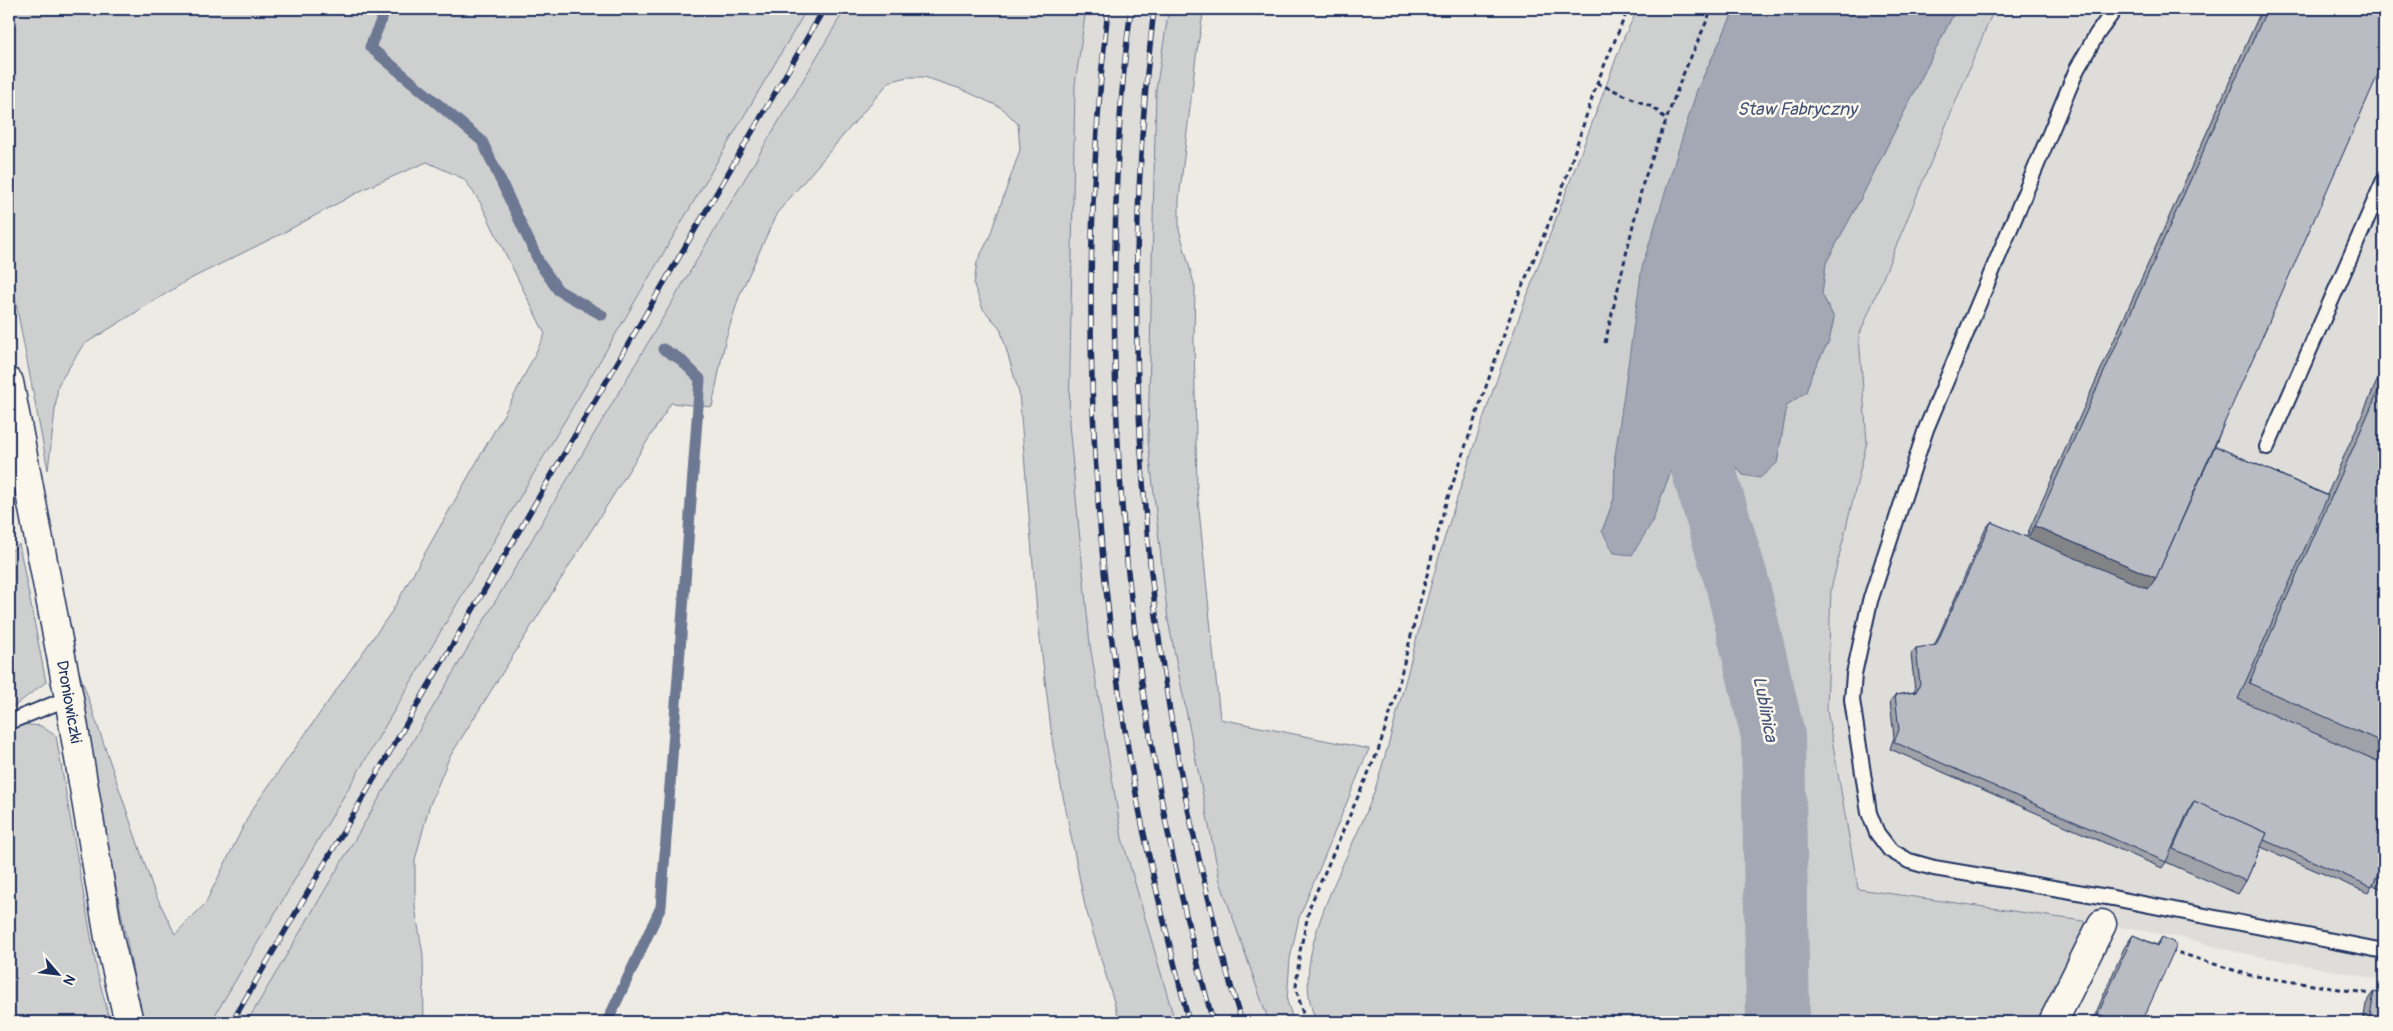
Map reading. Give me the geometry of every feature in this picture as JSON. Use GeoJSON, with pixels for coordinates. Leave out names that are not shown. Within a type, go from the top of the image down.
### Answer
{"type":"FeatureCollection","features":[{"type":"Feature","properties":{"kind":"street","name":"Droniowiczki"},"geometry":{"type":"LineString","coordinates":[[9,382],[69,698],[109,938],[129,1022]]}},
{"type":"Feature","properties":{"kind":"street"},"geometry":{"type":"LineString","coordinates":[[2053,1022],[2102,924]]}},
{"type":"Feature","properties":{"kind":"lane"},"geometry":{"type":"LineString","coordinates":[[2115,9],[2097,34],[2077,69],[1929,422],[1870,601],[1856,665],[1852,700],[1869,813],[1877,833],[1890,850],[1909,860],[1934,868],[2113,898],[2384,951]]}},
{"type":"Feature","properties":{"kind":"lane"},"geometry":{"type":"LineString","coordinates":[[2267,447],[2384,180]]}},
{"type":"Feature","properties":{"kind":"lane"},"geometry":{"type":"LineString","coordinates":[[9,722],[69,698]]}},
{"type":"Feature","properties":{"kind":"lane"},"geometry":{"type":"LineString","coordinates":[[2102,924],[2113,898]]}},
{"type":"Feature","properties":{"kind":"path"},"geometry":{"type":"LineString","coordinates":[[1306,1022],[1296,987],[1300,951],[1310,906],[1378,751],[1394,701],[1445,506],[1512,311],[1559,199],[1597,83],[1628,9]]}},
{"type":"Feature","properties":{"kind":"path"},"geometry":{"type":"LineString","coordinates":[[1604,343],[1643,183],[1666,119],[1712,9]]}},
{"type":"Feature","properties":{"kind":"path"},"geometry":{"type":"LineString","coordinates":[[1597,83],[1654,108],[1666,119]]}},
{"type":"Feature","properties":{"kind":"path"},"geometry":{"type":"LineString","coordinates":[[2166,949],[2249,975],[2384,996]]}},
{"type":"Feature","properties":{"kind":"shaded area"},"geometry":{"type":"Polygon","coordinates":[[[9,9],[807,9],[211,1022],[143,1022],[108,847],[79,671],[154,891],[175,934],[205,904],[251,811],[392,611],[513,398],[545,334],[480,202],[464,179],[427,162],[366,188],[281,234],[188,280],[83,345],[58,385],[48,470],[9,267],[9,9]]]}},
{"type":"Feature","properties":{"kind":"shaded area"},"geometry":{"type":"Polygon","coordinates":[[[807,9],[845,9],[247,1022],[211,1022],[807,9]]]}},
{"type":"Feature","properties":{"kind":"shaded area"},"geometry":{"type":"Polygon","coordinates":[[[845,9],[1086,9],[1075,85],[1069,424],[1090,645],[1122,838],[1175,1022],[1120,1022],[1085,906],[1053,746],[1037,613],[1019,393],[1000,328],[983,309],[974,285],[977,262],[989,238],[1020,150],[1018,124],[1002,108],[961,89],[924,77],[907,77],[889,82],[777,213],[740,294],[725,341],[712,407],[671,403],[449,758],[429,807],[415,860],[415,907],[423,955],[424,1022],[247,1022],[845,9]]]}},
{"type":"Feature","properties":{"kind":"shaded area"},"geometry":{"type":"Polygon","coordinates":[[[1086,9],[1169,9],[1156,90],[1148,441],[1168,620],[1220,881],[1269,1022],[1175,1022],[1122,838],[1090,645],[1069,424],[1075,85],[1086,9]]]}},
{"type":"Feature","properties":{"kind":"shaded area"},"geometry":{"type":"Polygon","coordinates":[[[1169,9],[1204,9],[1196,57],[1179,199],[1179,229],[1195,287],[1194,339],[1197,490],[1220,719],[1369,749],[1299,918],[1290,959],[1287,1001],[1294,1022],[1269,1022],[1220,881],[1168,620],[1148,441],[1156,90],[1169,9]]]}},
{"type":"Feature","properties":{"kind":"shaded area"},"geometry":{"type":"Polygon","coordinates":[[[1638,9],[1735,9],[1697,90],[1615,456],[1614,499],[1602,531],[1651,524],[1679,449],[1693,435],[1713,441],[1743,475],[1777,463],[1787,405],[1806,392],[1812,373],[1829,341],[1834,318],[1822,294],[1826,263],[1860,200],[1956,9],[1994,9],[1859,336],[1867,442],[1831,589],[1827,710],[1858,889],[2090,922],[2040,1022],[1317,1022],[1309,995],[1309,966],[1315,935],[1326,903],[1376,786],[1442,548],[1492,393],[1624,37],[1638,9]]]}},
{"type":"Feature","properties":{"kind":"shaded area"},"geometry":{"type":"Polygon","coordinates":[[[1994,9],[2384,9],[2384,980],[2232,951],[2184,938],[2090,922],[1858,889],[1827,710],[1831,589],[1867,442],[1859,336],[1994,9]]]}},
{"type":"Feature","properties":{"kind":"shaded area"},"geometry":{"type":"Polygon","coordinates":[[[19,544],[46,682],[9,710],[9,553],[19,544]]]}},
{"type":"Feature","properties":{"kind":"shaded area"},"geometry":{"type":"Polygon","coordinates":[[[21,724],[41,726],[56,736],[97,971],[110,1022],[9,1022],[9,731],[21,724]]]}},
{"type":"Feature","properties":{"kind":"water","name":"Staw Fabryczny"},"geometry":{"type":"Polygon","coordinates":[[[1735,9],[1956,9],[1860,200],[1826,263],[1822,294],[1834,318],[1829,341],[1812,373],[1806,392],[1787,405],[1777,463],[1760,478],[1743,475],[1713,441],[1693,435],[1679,449],[1651,524],[1632,555],[1614,553],[1602,531],[1614,499],[1615,456],[1642,267],[1697,90],[1735,9]]]}},
{"type":"Feature","properties":{"kind":"building"},"geometry":{"type":"Polygon","coordinates":[[[2267,9],[2384,9],[2384,61],[2156,578],[2035,526],[2267,9]]]}},
{"type":"Feature","properties":{"kind":"building"},"geometry":{"type":"Polygon","coordinates":[[[2384,378],[2384,743],[2249,683],[2384,378]]]}},
{"type":"Feature","properties":{"kind":"building"},"geometry":{"type":"Polygon","coordinates":[[[2215,446],[2328,496],[2238,699],[2384,764],[2384,860],[2372,887],[2264,840],[2267,833],[2194,801],[2166,862],[1894,742],[1899,730],[1895,695],[1916,692],[1920,684],[1916,648],[1936,645],[1991,522],[2148,589],[2156,578],[2215,446]]]}},
{"type":"Feature","properties":{"kind":"building"},"geometry":{"type":"Polygon","coordinates":[[[2194,801],[2267,833],[2246,881],[2173,849],[2194,801]]]}},
{"type":"Feature","properties":{"kind":"building"},"geometry":{"type":"Polygon","coordinates":[[[2384,864],[2384,874],[2380,872],[2384,864]]]}},
{"type":"Feature","properties":{"kind":"building"},"geometry":{"type":"Polygon","coordinates":[[[2133,935],[2158,946],[2162,937],[2177,944],[2142,1022],[2117,1022],[2098,1014],[2133,935]]]}},
{"type":"Feature","properties":{"kind":"building"},"geometry":{"type":"Polygon","coordinates":[[[2374,992],[2384,994],[2384,1022],[2369,1022],[2374,992]]]}},
{"type":"Feature","properties":{"kind":"waterway"},"geometry":{"type":"LineString","coordinates":[[386,9],[370,47],[482,141],[540,264],[558,290],[602,315]]}},
{"type":"Feature","properties":{"kind":"waterway","name":"Lublinica"},"geometry":{"type":"LineString","coordinates":[[1707,347],[1693,435],[1737,582],[1773,736],[1778,1022]]}},
{"type":"Feature","properties":{"kind":"waterway"},"geometry":{"type":"LineString","coordinates":[[607,1022],[661,907],[700,379],[680,359],[663,349]]}},
{"type":"Feature","properties":{"kind":"railway"},"geometry":{"type":"LineString","coordinates":[[232,1022],[824,9]]}},
{"type":"Feature","properties":{"kind":"railway"},"geometry":{"type":"LineString","coordinates":[[1108,9],[1093,199],[1092,391],[1097,487],[1105,583],[1117,678],[1132,772],[1151,866],[1189,1022]]}},
{"type":"Feature","properties":{"kind":"railway"},"geometry":{"type":"LineString","coordinates":[[1131,9],[1119,129],[1115,250],[1115,348],[1118,445],[1125,543],[1150,736],[1168,832],[1213,1022]]}},
{"type":"Feature","properties":{"kind":"railway"},"geometry":{"type":"LineString","coordinates":[[1154,9],[1143,118],[1138,228],[1137,339],[1141,451],[1150,562],[1164,672],[1183,781],[1218,939],[1242,1022]]}}]}
